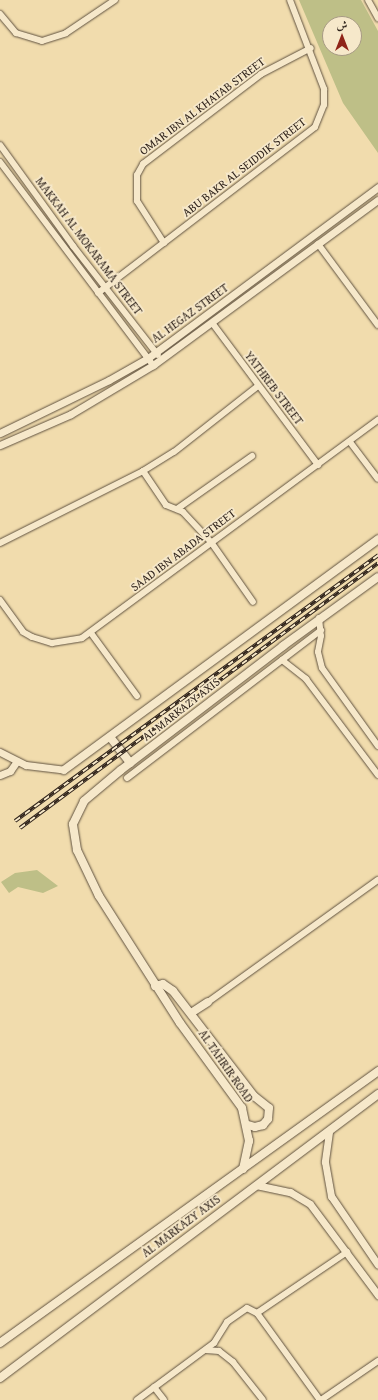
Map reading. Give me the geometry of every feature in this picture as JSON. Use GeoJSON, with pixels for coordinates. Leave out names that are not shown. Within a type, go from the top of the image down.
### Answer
{"type":"FeatureCollection","features":[{"type":"Feature","properties":{"kind":"main road","name":"AL MARKAZY AXIS"},"geometry":{"type":"LineString","coordinates":[[64,770],[378,539]]}},
{"type":"Feature","properties":{"kind":"main road","name":"AL MARKAZY AXIS"},"geometry":{"type":"LineString","coordinates":[[99,896],[76,850],[73,824],[84,801],[130,763],[319,618],[378,577]]}},
{"type":"Feature","properties":{"kind":"main road"},"geometry":{"type":"LineString","coordinates":[[110,737],[130,763]]}},
{"type":"Feature","properties":{"kind":"main road","name":"AL TAHRIR ROAD"},"geometry":{"type":"LineString","coordinates":[[99,896],[156,986],[239,1104],[248,1124],[249,1149],[244,1169]]}},
{"type":"Feature","properties":{"kind":"main road","name":"AL TAHRIR ROAD"},"geometry":{"type":"LineString","coordinates":[[156,986],[161,984],[169,988],[191,1013],[254,1096],[269,1108],[268,1119],[263,1125],[255,1127],[248,1124]]}},
{"type":"Feature","properties":{"kind":"main road"},"geometry":{"type":"LineString","coordinates":[[191,1013],[208,1002]]}},
{"type":"Feature","properties":{"kind":"main road","name":"AL MARKAZY AXIS"},"geometry":{"type":"LineString","coordinates":[[0,1343],[378,1072]]}},
{"type":"Feature","properties":{"kind":"main road","name":"AL MARKAZY AXIS"},"geometry":{"type":"LineString","coordinates":[[0,1378],[378,1094]]}},
{"type":"Feature","properties":{"kind":"street"},"geometry":{"type":"LineString","coordinates":[[0,14],[16,34],[27,39],[42,41],[66,33],[115,0]]}},
{"type":"Feature","properties":{"kind":"street","name":"ABU BAKR AL SEIDDIK STREET"},"geometry":{"type":"LineString","coordinates":[[98,293],[315,127],[322,113],[325,97],[311,48],[290,0]]}},
{"type":"Feature","properties":{"kind":"street"},"geometry":{"type":"LineString","coordinates":[[368,0],[378,18]]}},
{"type":"Feature","properties":{"kind":"street","name":"OMAR IBN AL KHATAB STREET"},"geometry":{"type":"LineString","coordinates":[[164,243],[137,201],[137,175],[143,164],[261,74],[311,48]]}},
{"type":"Feature","properties":{"kind":"street","name":"MAKKAH AL MOKARAMA STREET"},"geometry":{"type":"LineString","coordinates":[[0,145],[162,359]]}},
{"type":"Feature","properties":{"kind":"street","name":"MAKKAH AL MOKARAMA STREET"},"geometry":{"type":"LineString","coordinates":[[0,162],[153,365]]}},
{"type":"Feature","properties":{"kind":"street","name":"AL HEGAZ STREET"},"geometry":{"type":"LineString","coordinates":[[0,433],[104,383],[148,358],[378,187]]}},
{"type":"Feature","properties":{"kind":"street","name":"AL HEGAZ STREET"},"geometry":{"type":"LineString","coordinates":[[0,445],[71,414],[153,365],[213,324],[378,200]]}},
{"type":"Feature","properties":{"kind":"street"},"geometry":{"type":"LineString","coordinates":[[318,244],[378,325]]}},
{"type":"Feature","properties":{"kind":"street","name":"YATHREB STREET"},"geometry":{"type":"LineString","coordinates":[[213,324],[318,465]]}},
{"type":"Feature","properties":{"kind":"street"},"geometry":{"type":"LineString","coordinates":[[0,543],[142,472],[174,452],[258,386]]}},
{"type":"Feature","properties":{"kind":"street","name":"SAAD IBN ABADA STREET"},"geometry":{"type":"LineString","coordinates":[[0,600],[23,632],[32,637],[62,643],[91,633],[211,542],[350,442],[378,420]]}},
{"type":"Feature","properties":{"kind":"street"},"geometry":{"type":"LineString","coordinates":[[350,442],[378,479]]}},
{"type":"Feature","properties":{"kind":"street"},"geometry":{"type":"LineString","coordinates":[[178,509],[252,456]]}},
{"type":"Feature","properties":{"kind":"street"},"geometry":{"type":"LineString","coordinates":[[142,472],[166,505],[178,509],[211,542],[253,602]]}},
{"type":"Feature","properties":{"kind":"street"},"geometry":{"type":"LineString","coordinates":[[319,618],[321,630],[318,652],[322,668],[378,746]]}},
{"type":"Feature","properties":{"kind":"street"},"geometry":{"type":"LineString","coordinates":[[127,778],[321,630]]}},
{"type":"Feature","properties":{"kind":"street"},"geometry":{"type":"LineString","coordinates":[[91,633],[137,696]]}},
{"type":"Feature","properties":{"kind":"street"},"geometry":{"type":"LineString","coordinates":[[282,660],[306,679],[378,775]]}},
{"type":"Feature","properties":{"kind":"street"},"geometry":{"type":"LineString","coordinates":[[0,752],[17,762],[45,769],[64,770]]}},
{"type":"Feature","properties":{"kind":"street"},"geometry":{"type":"LineString","coordinates":[[0,775],[10,771],[17,762]]}},
{"type":"Feature","properties":{"kind":"street"},"geometry":{"type":"LineString","coordinates":[[208,1002],[378,880]]}},
{"type":"Feature","properties":{"kind":"street"},"geometry":{"type":"LineString","coordinates":[[329,1132],[325,1162],[331,1196],[378,1265]]}},
{"type":"Feature","properties":{"kind":"street"},"geometry":{"type":"LineString","coordinates":[[256,1185],[279,1188],[305,1201],[318,1213],[378,1295]]}},
{"type":"Feature","properties":{"kind":"street"},"geometry":{"type":"LineString","coordinates":[[257,1313],[348,1252]]}},
{"type":"Feature","properties":{"kind":"street"},"geometry":{"type":"LineString","coordinates":[[136,1400],[206,1350],[214,1343],[227,1322],[242,1311],[250,1308],[257,1313],[321,1400],[378,1361]]}},
{"type":"Feature","properties":{"kind":"street"},"geometry":{"type":"LineString","coordinates":[[206,1350],[219,1351],[226,1356],[239,1368],[263,1400]]}},
{"type":"Feature","properties":{"kind":"street"},"geometry":{"type":"LineString","coordinates":[[154,1387],[164,1400]]}},
{"type":"Feature","properties":{"kind":"green space"},"geometry":{"type":"Polygon","coordinates":[[[299,0],[361,0],[378,31],[378,153],[343,103],[323,56],[362,56],[362,16],[322,16],[322,54],[299,0]]]}},
{"type":"Feature","properties":{"kind":"green space"},"geometry":{"type":"Polygon","coordinates":[[[37,870],[58,886],[43,893],[18,887],[9,893],[1,882],[15,873],[37,870]]]}},
{"type":"Feature","properties":{"kind":"railway"},"geometry":{"type":"LineString","coordinates":[[15,821],[378,555]]}},
{"type":"Feature","properties":{"kind":"railway"},"geometry":{"type":"LineString","coordinates":[[20,828],[378,563]]}}]}
